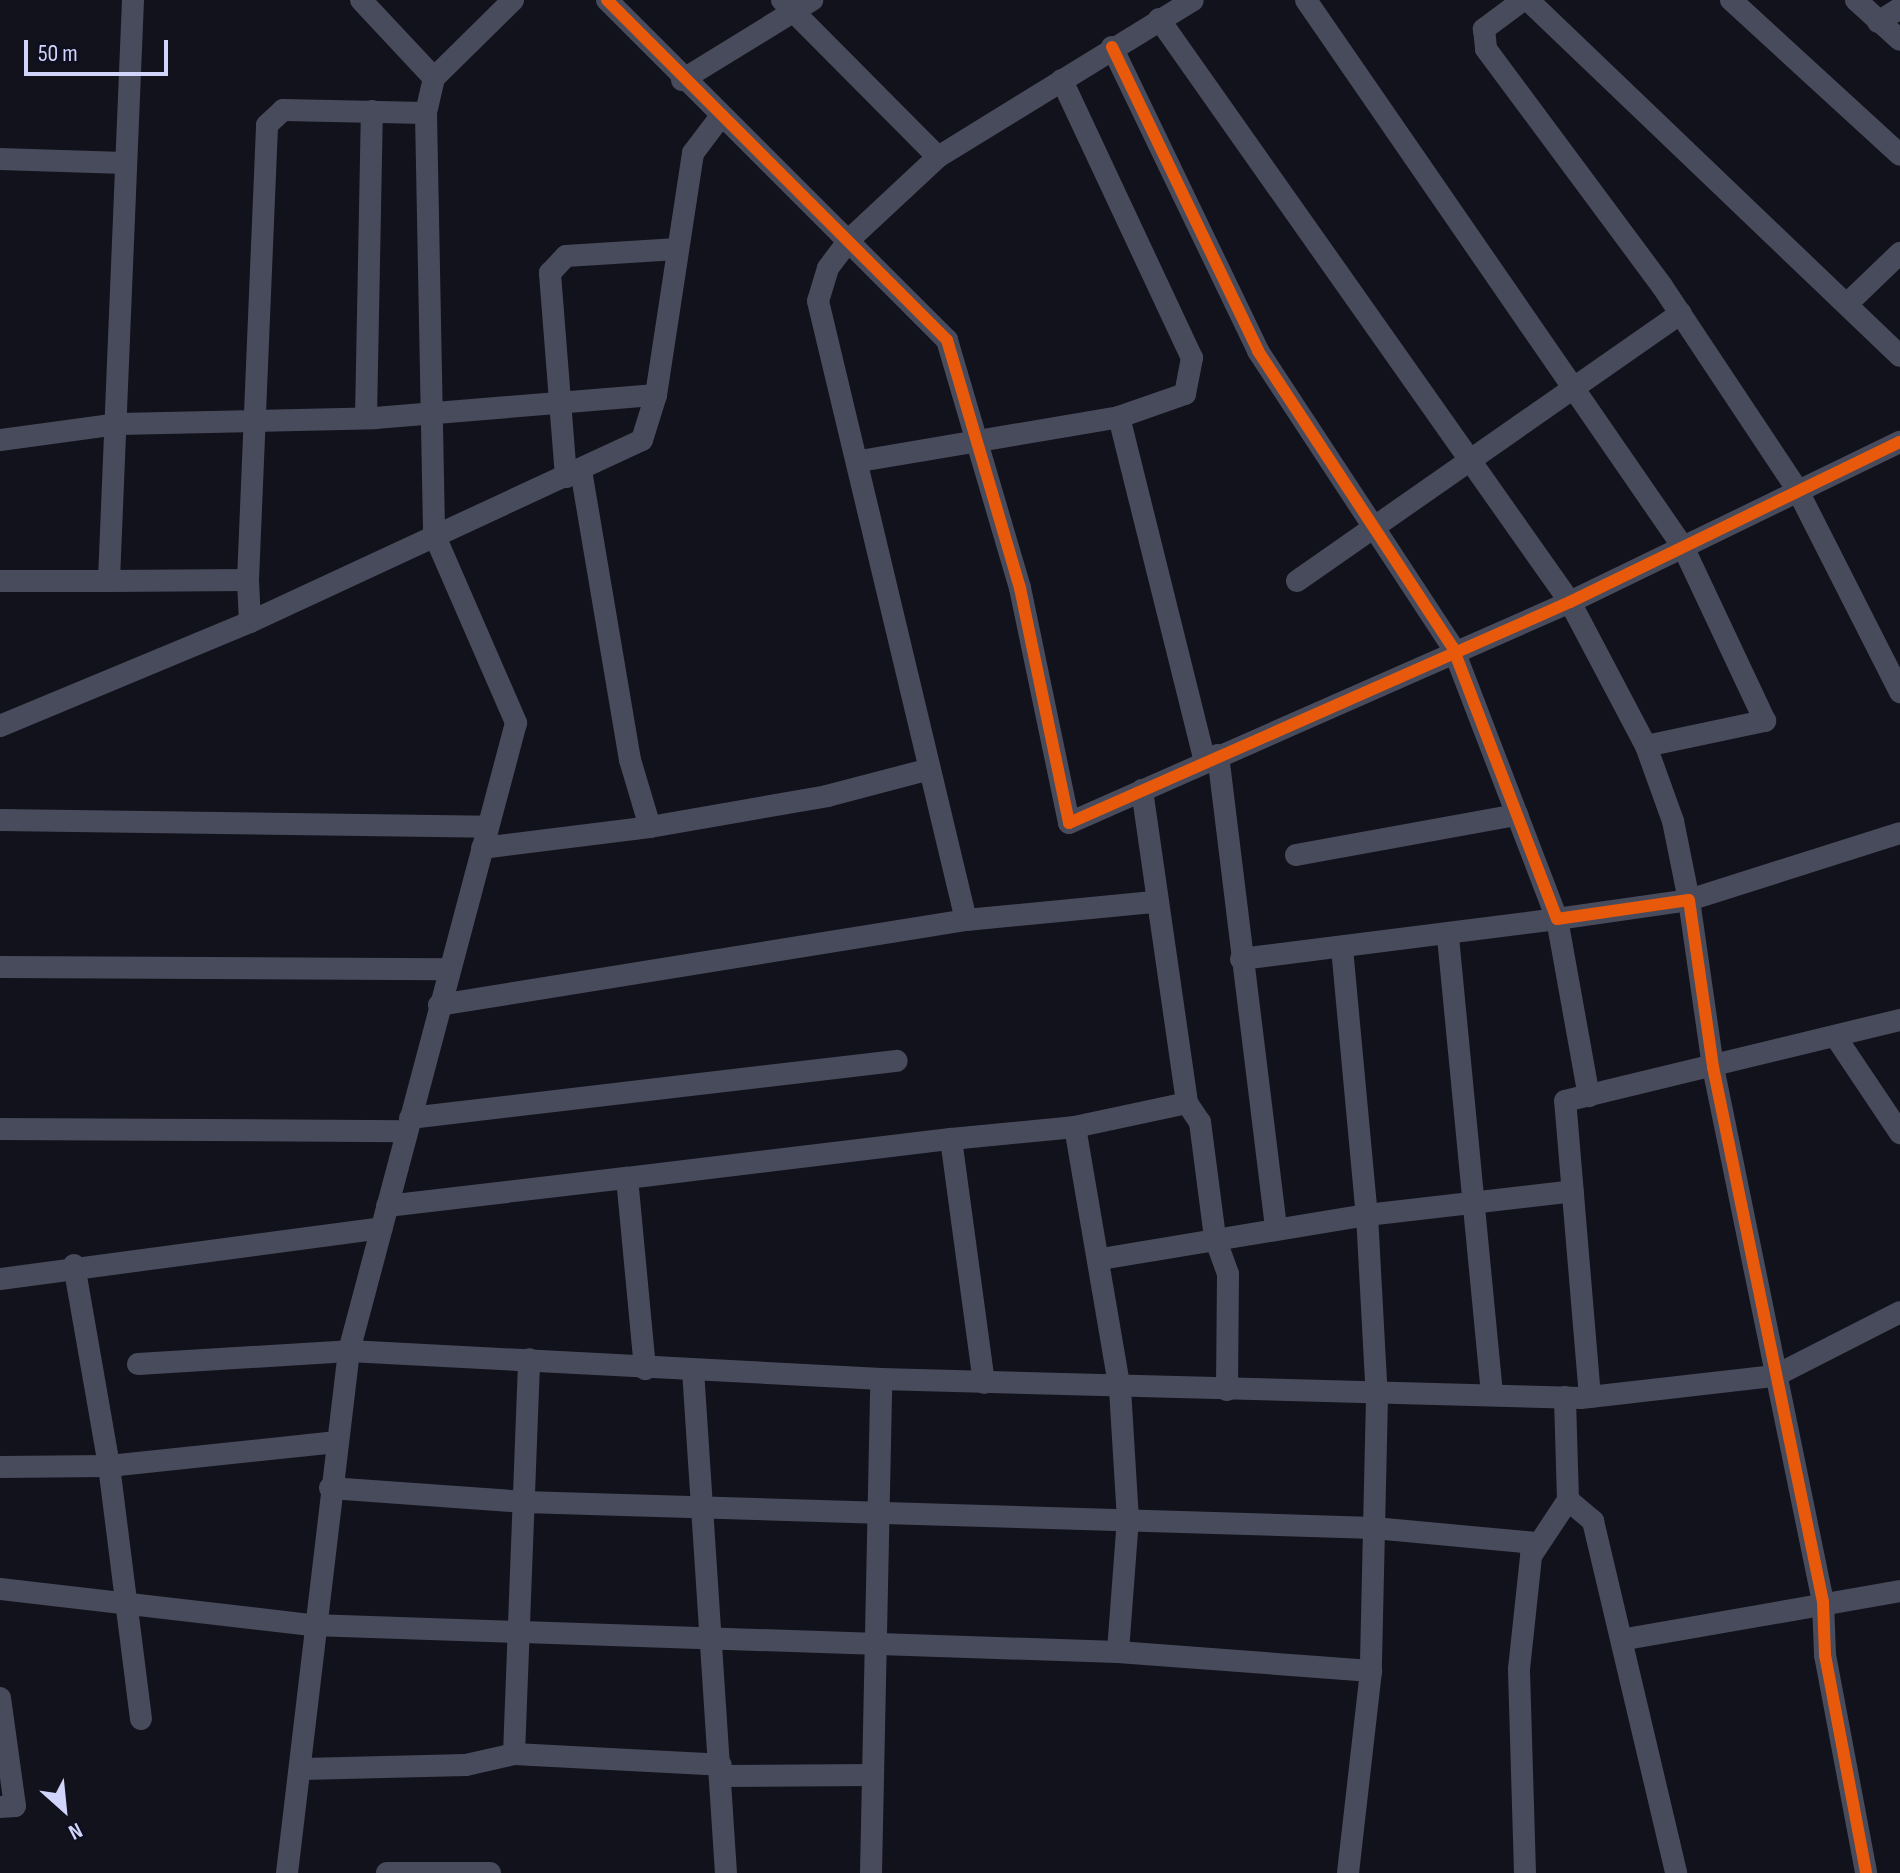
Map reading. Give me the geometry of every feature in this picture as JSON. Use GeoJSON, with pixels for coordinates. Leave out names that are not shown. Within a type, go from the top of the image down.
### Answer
{"type":"FeatureCollection","features":[{"type":"Feature","properties":{"kind":"street"},"geometry":{"type":"LineString","coordinates":[[109,581],[119,424],[124,163],[133,0]]}},
{"type":"Feature","properties":{"kind":"street"},"geometry":{"type":"LineString","coordinates":[[361,0],[434,78]]}},
{"type":"Feature","properties":{"kind":"street"},"geometry":{"type":"LineString","coordinates":[[287,1873],[303,1769],[312,1625],[349,1351],[448,969],[516,723],[434,534],[426,113],[434,78],[513,0]]}},
{"type":"Feature","properties":{"kind":"street"},"geometry":{"type":"LineString","coordinates":[[607,0],[682,80],[850,239],[947,340],[980,436],[1069,823],[1453,648],[1570,602],[1797,489],[1900,442]]}},
{"type":"Feature","properties":{"kind":"street"},"geometry":{"type":"LineString","coordinates":[[966,920],[860,461],[818,301],[828,268],[850,239],[938,157],[1112,47],[1193,0]]}},
{"type":"Feature","properties":{"kind":"street"},"geometry":{"type":"LineString","coordinates":[[1306,0],[1575,386],[1683,547],[1765,721],[1646,746]]}},
{"type":"Feature","properties":{"kind":"street"},"geometry":{"type":"LineString","coordinates":[[1900,356],[1525,0],[1484,29],[1486,49],[1681,313],[1797,489],[1900,692]]}},
{"type":"Feature","properties":{"kind":"street"},"geometry":{"type":"LineString","coordinates":[[1731,0],[1900,155]]}},
{"type":"Feature","properties":{"kind":"street"},"geometry":{"type":"LineString","coordinates":[[1856,0],[1900,40]]}},
{"type":"Feature","properties":{"kind":"street"},"geometry":{"type":"LineString","coordinates":[[682,80],[796,4],[938,157]]}},
{"type":"Feature","properties":{"kind":"street"},"geometry":{"type":"LineString","coordinates":[[1878,22],[1900,8]]}},
{"type":"Feature","properties":{"kind":"street"},"geometry":{"type":"LineString","coordinates":[[1159,19],[1472,458],[1570,602],[1646,746],[1673,821],[1689,900],[1713,1067],[1823,1602],[1825,1655],[1866,1873]]}},
{"type":"Feature","properties":{"kind":"street"},"geometry":{"type":"LineString","coordinates":[[1112,47],[1258,351],[1453,648],[1557,919],[1589,1096]]}},
{"type":"Feature","properties":{"kind":"street"},"geometry":{"type":"LineString","coordinates":[[860,461],[980,436],[1119,417],[1185,394],[1192,358],[1062,80]]}},
{"type":"Feature","properties":{"kind":"street"},"geometry":{"type":"LineString","coordinates":[[250,622],[248,580],[259,420],[267,125],[283,110],[426,113]]}},
{"type":"Feature","properties":{"kind":"street"},"geometry":{"type":"LineString","coordinates":[[366,418],[372,111]]}},
{"type":"Feature","properties":{"kind":"street"},"geometry":{"type":"LineString","coordinates":[[0,726],[250,622],[642,440],[656,395],[693,153],[721,116]]}},
{"type":"Feature","properties":{"kind":"street"},"geometry":{"type":"LineString","coordinates":[[0,157],[124,163]]}},
{"type":"Feature","properties":{"kind":"street"},"geometry":{"type":"LineString","coordinates":[[650,827],[630,760],[574,474],[550,273],[556,261],[677,249]]}},
{"type":"Feature","properties":{"kind":"street"},"geometry":{"type":"LineString","coordinates":[[1847,304],[1900,253]]}},
{"type":"Feature","properties":{"kind":"street"},"geometry":{"type":"LineString","coordinates":[[1297,581],[1681,313]]}},
{"type":"Feature","properties":{"kind":"street"},"geometry":{"type":"LineString","coordinates":[[0,440],[119,424],[366,418],[431,409],[656,395]]}},
{"type":"Feature","properties":{"kind":"street"},"geometry":{"type":"LineString","coordinates":[[1119,417],[1211,758],[1276,1229]]}},
{"type":"Feature","properties":{"kind":"street"},"geometry":{"type":"LineString","coordinates":[[0,581],[248,580]]}},
{"type":"Feature","properties":{"kind":"street"},"geometry":{"type":"LineString","coordinates":[[0,820],[485,837],[650,827],[930,769]]}},
{"type":"Feature","properties":{"kind":"street"},"geometry":{"type":"LineString","coordinates":[[1142,790],[1153,902],[1187,1103],[1200,1122],[1215,1238],[1228,1274],[1227,1390]]}},
{"type":"Feature","properties":{"kind":"street"},"geometry":{"type":"LineString","coordinates":[[1296,855],[1517,815]]}},
{"type":"Feature","properties":{"kind":"street"},"geometry":{"type":"LineString","coordinates":[[1241,959],[1448,937],[1689,900],[1900,833]]}},
{"type":"Feature","properties":{"kind":"street"},"geometry":{"type":"LineString","coordinates":[[439,1005],[966,920],[1153,902]]}},
{"type":"Feature","properties":{"kind":"street"},"geometry":{"type":"LineString","coordinates":[[1448,937],[1492,1395]]}},
{"type":"Feature","properties":{"kind":"street"},"geometry":{"type":"LineString","coordinates":[[1342,948],[1367,1215],[1377,1397],[1371,1671],[1348,1873]]}},
{"type":"Feature","properties":{"kind":"street"},"geometry":{"type":"LineString","coordinates":[[0,967],[448,969]]}},
{"type":"Feature","properties":{"kind":"street"},"geometry":{"type":"LineString","coordinates":[[1676,1873],[1626,1639],[1576,1504],[1573,1191],[1565,1101],[1900,1020]]}},
{"type":"Feature","properties":{"kind":"street"},"geometry":{"type":"LineString","coordinates":[[1835,1036],[1900,1133]]}},
{"type":"Feature","properties":{"kind":"street"},"geometry":{"type":"LineString","coordinates":[[0,1129],[408,1124],[897,1061]]}},
{"type":"Feature","properties":{"kind":"street"},"geometry":{"type":"LineString","coordinates":[[0,1279],[627,1178],[1075,1127],[1187,1103]]}},
{"type":"Feature","properties":{"kind":"street"},"geometry":{"type":"LineString","coordinates":[[1075,1127],[1101,1259],[1120,1389],[1128,1518],[1118,1652]]}},
{"type":"Feature","properties":{"kind":"street"},"geometry":{"type":"LineString","coordinates":[[951,1139],[984,1383]]}},
{"type":"Feature","properties":{"kind":"street"},"geometry":{"type":"LineString","coordinates":[[627,1178],[645,1369]]}},
{"type":"Feature","properties":{"kind":"street"},"geometry":{"type":"LineString","coordinates":[[1101,1259],[1473,1197],[1573,1191]]}},
{"type":"Feature","properties":{"kind":"street"},"geometry":{"type":"LineString","coordinates":[[74,1265],[109,1466],[141,1719]]}},
{"type":"Feature","properties":{"kind":"street"},"geometry":{"type":"LineString","coordinates":[[138,1364],[349,1351],[529,1359],[645,1369],[1120,1389],[1377,1397],[1577,1397],[1775,1376],[1900,1312]]}},
{"type":"Feature","properties":{"kind":"street"},"geometry":{"type":"LineString","coordinates":[[514,1754],[521,1634],[529,1359]]}},
{"type":"Feature","properties":{"kind":"street"},"geometry":{"type":"LineString","coordinates":[[693,1370],[709,1642],[722,1771],[726,1873]]}},
{"type":"Feature","properties":{"kind":"street"},"geometry":{"type":"LineString","coordinates":[[871,1873],[881,1379]]}},
{"type":"Feature","properties":{"kind":"street"},"geometry":{"type":"LineString","coordinates":[[0,1467],[109,1466],[337,1442]]}},
{"type":"Feature","properties":{"kind":"street"},"geometry":{"type":"LineString","coordinates":[[330,1488],[524,1502],[1128,1518],[1374,1528],[1536,1543],[1549,1537],[1576,1504]]}},
{"type":"Feature","properties":{"kind":"street"},"geometry":{"type":"LineString","coordinates":[[1525,1873],[1519,1669],[1536,1543]]}},
{"type":"Feature","properties":{"kind":"street"},"geometry":{"type":"LineString","coordinates":[[0,1589],[126,1601],[312,1625],[875,1649],[1118,1652],[1371,1671]]}},
{"type":"Feature","properties":{"kind":"street"},"geometry":{"type":"LineString","coordinates":[[1626,1639],[1823,1602],[1900,1591]]}},
{"type":"Feature","properties":{"kind":"street"},"geometry":{"type":"LineString","coordinates":[[0,1698],[15,1806],[0,1807]]}},
{"type":"Feature","properties":{"kind":"street"},"geometry":{"type":"LineString","coordinates":[[303,1769],[466,1765],[514,1754],[722,1771],[873,1775]]}},
{"type":"Feature","properties":{"kind":"street"},"geometry":{"type":"LineString","coordinates":[[387,1873],[490,1873]]}},
{"type":"Feature","properties":{"kind":"cycle path"},"geometry":{"type":"LineString","coordinates":[[607,0],[947,340],[1020,588],[1069,823],[1570,602],[1900,442]]}},
{"type":"Feature","properties":{"kind":"cycle path"},"geometry":{"type":"LineString","coordinates":[[1112,47],[1258,351],[1453,648],[1557,919],[1689,900],[1713,1067],[1823,1602],[1825,1655],[1866,1873]]}}]}
